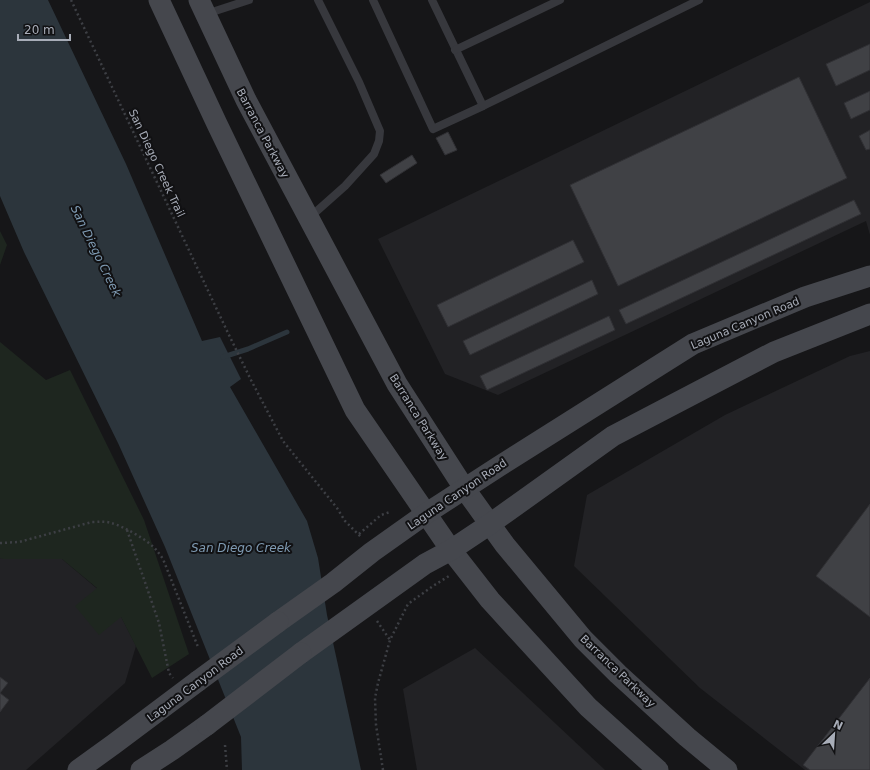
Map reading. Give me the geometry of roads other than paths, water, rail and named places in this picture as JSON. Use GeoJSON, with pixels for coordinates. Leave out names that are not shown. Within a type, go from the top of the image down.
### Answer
{"type":"FeatureCollection","features":[{"type":"Feature","properties":{"kind":"main road"},"geometry":{"type":"LineString","coordinates":[[159,0],[355,410],[451,550],[490,600],[588,707],[658,770]]}},
{"type":"Feature","properties":{"kind":"main road","name":"Barranca Parkway"},"geometry":{"type":"LineString","coordinates":[[202,7],[246,100],[397,384],[464,488],[510,550],[583,639],[618,674],[687,738],[727,770]]}},
{"type":"Feature","properties":{"kind":"main road","name":"Laguna Canyon Road"},"geometry":{"type":"LineString","coordinates":[[78,770],[190,686],[427,513],[464,488],[693,344],[805,297],[870,276]]}},
{"type":"Feature","properties":{"kind":"main road"},"geometry":{"type":"LineString","coordinates":[[141,770],[207,725],[301,653],[425,564],[451,550],[490,524],[613,436],[774,352],[870,314]]}},
{"type":"Feature","properties":{"kind":"lane"},"geometry":{"type":"LineString","coordinates":[[202,7],[248,0]]}},
{"type":"Feature","properties":{"kind":"lane"},"geometry":{"type":"LineString","coordinates":[[309,218],[345,186],[374,154],[379,141],[380,131],[359,82],[318,0]]}},
{"type":"Feature","properties":{"kind":"lane"},"geometry":{"type":"LineString","coordinates":[[373,0],[433,129],[699,0]]}},
{"type":"Feature","properties":{"kind":"lane"},"geometry":{"type":"LineString","coordinates":[[432,0],[483,106]]}},
{"type":"Feature","properties":{"kind":"lane"},"geometry":{"type":"LineString","coordinates":[[456,50],[560,0]]}},
{"type":"Feature","properties":{"kind":"water","name":"San Diego Creek"},"geometry":{"type":"Polygon","coordinates":[[[0,0],[48,0],[126,164],[202,341],[220,337],[241,379],[230,387],[307,521],[318,558],[327,615],[361,770],[242,770],[241,737],[165,547],[118,443],[24,252],[0,196],[0,0]]]}},
{"type":"Feature","properties":{"kind":"waterway"},"geometry":{"type":"LineString","coordinates":[[223,357],[248,349],[287,332]]}}]}
